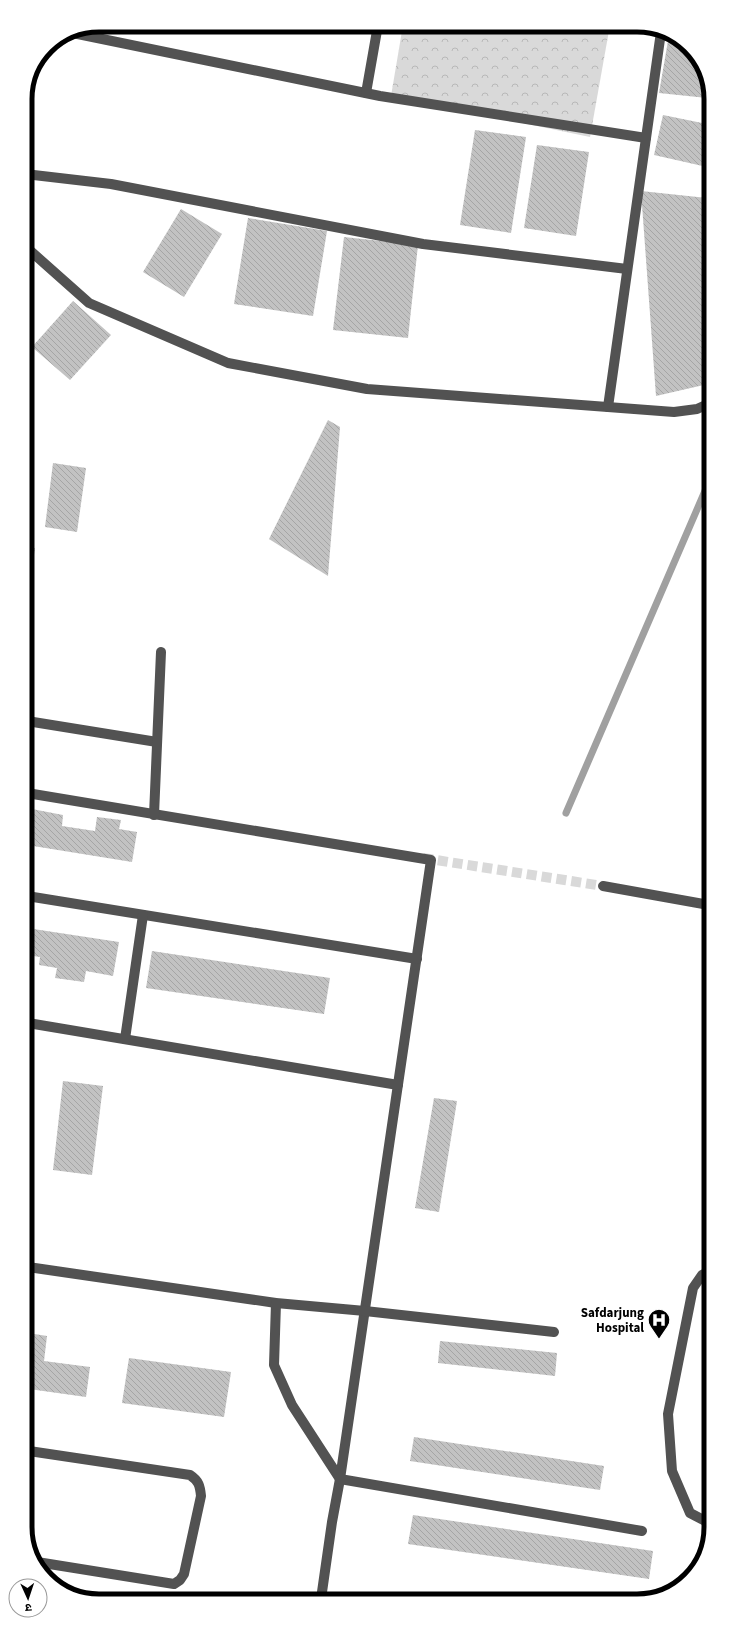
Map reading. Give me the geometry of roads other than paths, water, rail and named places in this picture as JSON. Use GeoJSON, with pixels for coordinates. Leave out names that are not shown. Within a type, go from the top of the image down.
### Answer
{"type":"FeatureCollection","features":[{"type":"Feature","properties":{"kind":"street"},"geometry":{"type":"LineString","coordinates":[[366,93],[377,32]]}},
{"type":"Feature","properties":{"kind":"street"},"geometry":{"type":"LineString","coordinates":[[81,35],[366,93],[646,138]]}},
{"type":"Feature","properties":{"kind":"street"},"geometry":{"type":"LineString","coordinates":[[608,407],[660,37]]}},
{"type":"Feature","properties":{"kind":"street"},"geometry":{"type":"LineString","coordinates":[[32,175],[111,184],[424,244],[627,269]]}},
{"type":"Feature","properties":{"kind":"street"},"geometry":{"type":"LineString","coordinates":[[32,252],[89,303],[228,363],[367,389],[674,412],[697,409],[704,406]]}},
{"type":"Feature","properties":{"kind":"street"},"geometry":{"type":"LineString","coordinates":[[154,815],[161,652]]}},
{"type":"Feature","properties":{"kind":"street"},"geometry":{"type":"LineString","coordinates":[[32,722],[157,742]]}},
{"type":"Feature","properties":{"kind":"street"},"geometry":{"type":"LineString","coordinates":[[32,794],[431,860],[322,1594]]}},
{"type":"Feature","properties":{"kind":"street"},"geometry":{"type":"LineString","coordinates":[[603,886],[704,904]]}},
{"type":"Feature","properties":{"kind":"street"},"geometry":{"type":"LineString","coordinates":[[32,897],[417,959]]}},
{"type":"Feature","properties":{"kind":"street"},"geometry":{"type":"LineString","coordinates":[[125,1039],[143,915]]}},
{"type":"Feature","properties":{"kind":"street"},"geometry":{"type":"LineString","coordinates":[[32,1024],[398,1085]]}},
{"type":"Feature","properties":{"kind":"street"},"geometry":{"type":"LineString","coordinates":[[32,1268],[276,1304],[365,1311],[554,1332]]}},
{"type":"Feature","properties":{"kind":"street"},"geometry":{"type":"LineString","coordinates":[[704,1274],[693,1288],[668,1414],[672,1471],[690,1513],[704,1520]]}},
{"type":"Feature","properties":{"kind":"street"},"geometry":{"type":"LineString","coordinates":[[276,1304],[274,1365],[292,1404],[340,1479],[642,1531]]}},
{"type":"Feature","properties":{"kind":"street"},"geometry":{"type":"LineString","coordinates":[[32,1451],[190,1475],[196,1479],[200,1485],[202,1496],[184,1574],[180,1580],[174,1584],[42,1563]]}},
{"type":"Feature","properties":{"kind":"waterway"},"geometry":{"type":"LineString","coordinates":[[566,813],[704,493]]}},
{"type":"Feature","properties":{"kind":"tunnel"},"geometry":{"type":"LineString","coordinates":[[423,858],[603,886]]}},
{"type":"Feature","properties":{"kind":"place","name":"Safdarjung Hospital"},"geometry":{"type":"Point","coordinates":[659,1340]}}]}
